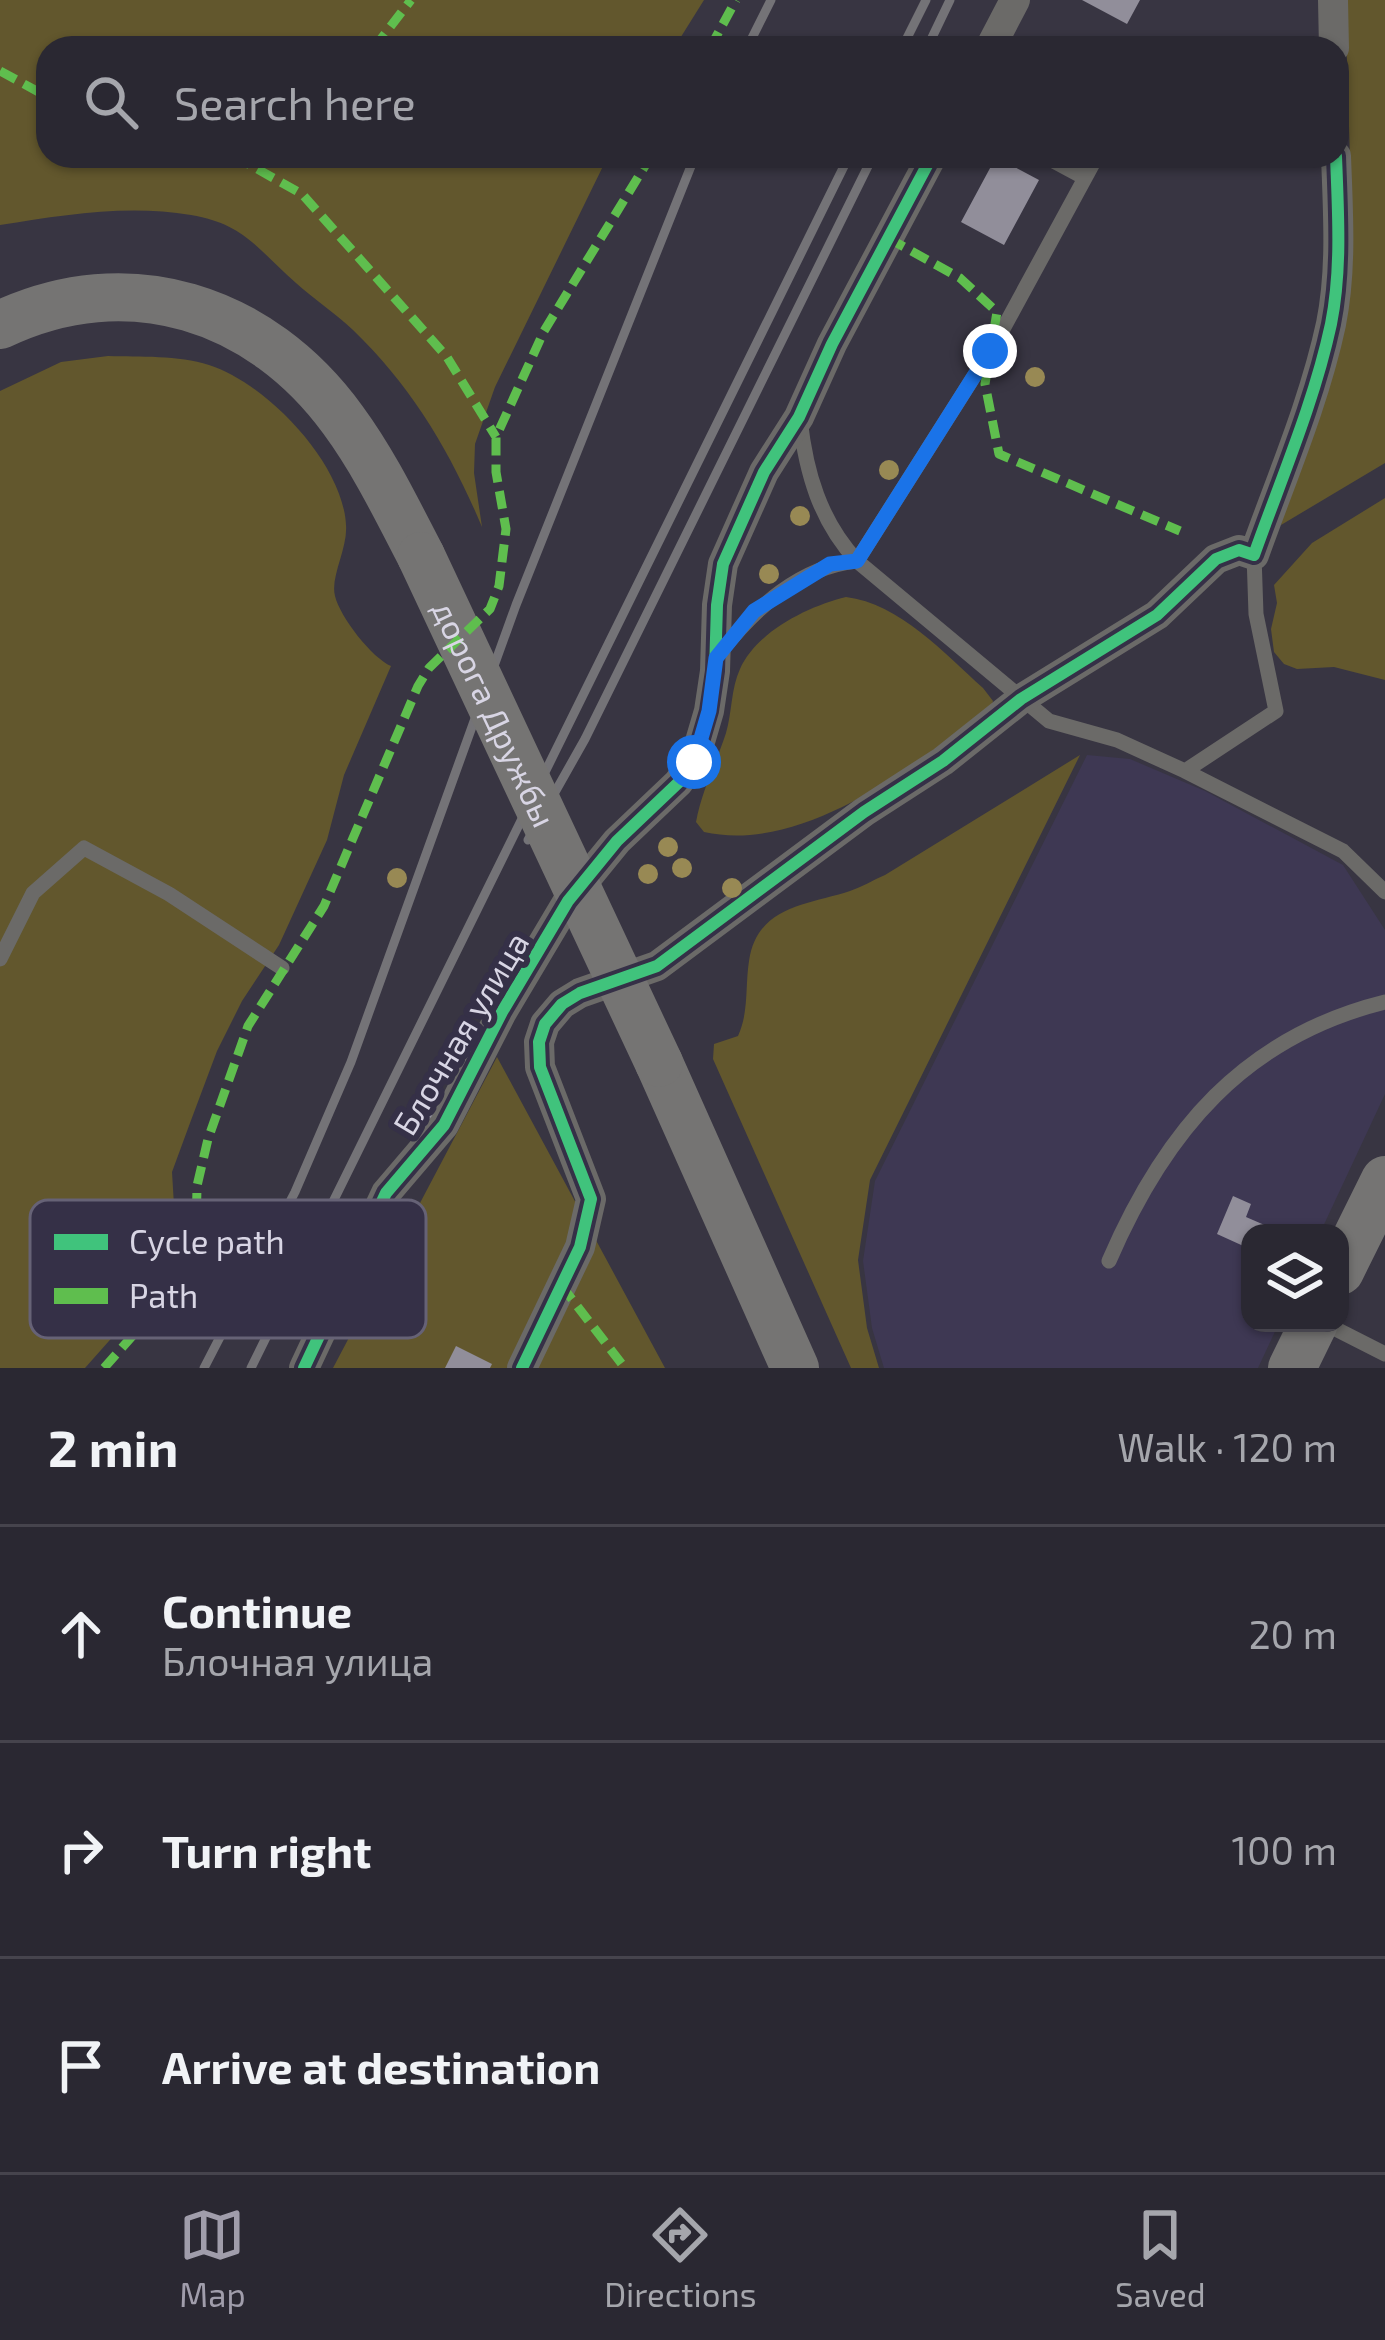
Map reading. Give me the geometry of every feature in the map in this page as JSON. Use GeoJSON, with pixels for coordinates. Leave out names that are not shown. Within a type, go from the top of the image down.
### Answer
{"type":"FeatureCollection","features":[{"type":"Feature","properties":{"kind":"main road","name":"дорога Дружбы"},"geometry":{"type":"LineString","coordinates":[[0,325],[44,307],[122,293],[194,307],[232,325],[289,363],[340,416],[422,556],[659,1063],[795,1368]]}},
{"type":"Feature","properties":{"kind":"main road"},"geometry":{"type":"LineString","coordinates":[[1349,1253],[1385,1180]]}},
{"type":"Feature","properties":{"kind":"main road"},"geometry":{"type":"LineString","coordinates":[[1292,1368],[1310,1332]]}},
{"type":"Feature","properties":{"kind":"street"},"geometry":{"type":"LineString","coordinates":[[996,36],[1015,0]]}},
{"type":"Feature","properties":{"kind":"street"},"geometry":{"type":"LineString","coordinates":[[1333,0],[1334,36]]}},
{"type":"Feature","properties":{"kind":"street","name":"Блочная улица"},"geometry":{"type":"LineString","coordinates":[[382,1200],[444,1125],[502,1012],[568,901],[616,841],[694,762],[709,711],[723,564],[764,472],[800,416],[832,344],[926,168]]}},
{"type":"Feature","properties":{"kind":"street"},"geometry":{"type":"LineString","coordinates":[[1254,555],[1305,414],[1331,322],[1339,253],[1336,168]]}},
{"type":"Feature","properties":{"kind":"street","name":"Блочная улица"},"geometry":{"type":"LineString","coordinates":[[523,1368],[580,1247],[591,1199],[540,1067],[544,1024],[580,993],[658,966],[865,812],[943,761],[1021,699],[1157,615],[1216,559],[1239,550],[1254,555]]}},
{"type":"Feature","properties":{"kind":"street","name":"Блочная улица"},"geometry":{"type":"LineString","coordinates":[[304,1368],[318,1338]]}},
{"type":"Feature","properties":{"kind":"lane"},"geometry":{"type":"LineString","coordinates":[[1066,168],[1085,178]]}},
{"type":"Feature","properties":{"kind":"lane"},"geometry":{"type":"LineString","coordinates":[[857,561],[997,340],[1090,168]]}},
{"type":"Feature","properties":{"kind":"lane"},"geometry":{"type":"LineString","coordinates":[[800,416],[804,458],[838,541],[1021,699],[1049,721],[1100,734],[1185,771],[1343,851],[1385,892]]}},
{"type":"Feature","properties":{"kind":"lane"},"geometry":{"type":"LineString","coordinates":[[1185,771],[1276,711],[1256,614],[1254,555]]}},
{"type":"Feature","properties":{"kind":"lane"},"geometry":{"type":"LineString","coordinates":[[716,658],[754,611],[830,564],[857,561]]}},
{"type":"Feature","properties":{"kind":"lane"},"geometry":{"type":"LineString","coordinates":[[0,959],[33,893],[84,848],[169,894],[282,968]]}},
{"type":"Feature","properties":{"kind":"lane"},"geometry":{"type":"LineString","coordinates":[[1109,1261],[1144,1186],[1191,1119],[1222,1088],[1256,1059],[1318,1022],[1385,1002]]}},
{"type":"Feature","properties":{"kind":"lane"},"geometry":{"type":"LineString","coordinates":[[1342,1332],[1385,1354]]}},
{"type":"Feature","properties":{"kind":"shaded area"},"geometry":{"type":"Polygon","coordinates":[[[0,0],[704,0],[682,36],[36,36],[36,168],[602,168],[495,387],[475,444],[482,527],[443,446],[394,374],[353,330],[238,232],[191,215],[143,211],[0,225],[0,0]]]}},
{"type":"Feature","properties":{"kind":"shaded area"},"geometry":{"type":"Polygon","coordinates":[[[1345,0],[1385,0],[1385,463],[1281,525],[1351,190],[1345,0]]]}},
{"type":"Feature","properties":{"kind":"shaded area"},"geometry":{"type":"Polygon","coordinates":[[[108,356],[197,362],[231,374],[277,407],[316,452],[342,501],[346,534],[335,580],[338,605],[366,646],[391,666],[344,775],[327,840],[279,945],[242,1001],[217,1051],[172,1172],[174,1200],[30,1200],[30,1338],[112,1338],[85,1368],[0,1368],[0,391],[61,362],[108,356]]]}},
{"type":"Feature","properties":{"kind":"shaded area"},"geometry":{"type":"Polygon","coordinates":[[[1385,498],[1385,680],[1334,667],[1297,669],[1284,664],[1274,652],[1271,629],[1277,603],[1274,585],[1312,543],[1385,498]]]}},
{"type":"Feature","properties":{"kind":"shaded area"},"geometry":{"type":"Polygon","coordinates":[[[846,597],[884,609],[920,632],[983,688],[993,701],[990,711],[893,779],[818,818],[742,835],[704,832],[696,822],[726,733],[737,676],[748,655],[786,622],[846,597]]]}},
{"type":"Feature","properties":{"kind":"shaded area"},"geometry":{"type":"Polygon","coordinates":[[[1080,755],[870,1180],[858,1260],[867,1328],[879,1368],[851,1368],[713,1059],[714,1044],[738,1036],[754,943],[773,918],[885,875],[1080,755]]]}},
{"type":"Feature","properties":{"kind":"shaded area"},"geometry":{"type":"Polygon","coordinates":[[[1087,755],[1130,759],[1205,791],[1343,865],[1385,930],[1385,1094],[1324,1224],[1241,1224],[1241,1332],[1275,1332],[1258,1368],[884,1368],[872,1328],[863,1261],[875,1181],[1087,755]]]}},
{"type":"Feature","properties":{"kind":"shaded area"},"geometry":{"type":"Polygon","coordinates":[[[497,1057],[665,1368],[333,1368],[349,1338],[426,1338],[426,1200],[422,1200],[497,1057]]]}},
{"type":"Feature","properties":{"kind":"building"},"geometry":{"type":"Polygon","coordinates":[[[1082,0],[1140,0],[1127,24],[1082,0]]]}},
{"type":"Feature","properties":{"kind":"building"},"geometry":{"type":"Polygon","coordinates":[[[990,168],[1017,168],[1039,180],[1004,245],[961,222],[990,168]]]}},
{"type":"Feature","properties":{"kind":"building"},"geometry":{"type":"Polygon","coordinates":[[[425,1103],[437,1109],[427,1131],[414,1125],[425,1103]]]}},
{"type":"Feature","properties":{"kind":"building"},"geometry":{"type":"Polygon","coordinates":[[[1233,1196],[1251,1204],[1246,1217],[1262,1224],[1241,1224],[1241,1245],[1217,1234],[1233,1196]]]}},
{"type":"Feature","properties":{"kind":"building"},"geometry":{"type":"Polygon","coordinates":[[[456,1346],[492,1364],[490,1368],[445,1368],[456,1346]]]}},
{"type":"Feature","properties":{"kind":"railway"},"geometry":{"type":"LineString","coordinates":[[753,36],[771,0]]}},
{"type":"Feature","properties":{"kind":"railway"},"geometry":{"type":"LineString","coordinates":[[908,36],[926,0]]}},
{"type":"Feature","properties":{"kind":"railway"},"geometry":{"type":"LineString","coordinates":[[933,36],[950,0]]}},
{"type":"Feature","properties":{"kind":"railway"},"geometry":{"type":"LineString","coordinates":[[291,1200],[351,1062],[516,605],[690,168]]}},
{"type":"Feature","properties":{"kind":"railway"},"geometry":{"type":"LineString","coordinates":[[334,1200],[843,168]]}},
{"type":"Feature","properties":{"kind":"railway"},"geometry":{"type":"LineString","coordinates":[[528,840],[585,739],[867,168]]}},
{"type":"Feature","properties":{"kind":"railway"},"geometry":{"type":"LineString","coordinates":[[204,1368],[220,1338]]}},
{"type":"Feature","properties":{"kind":"railway"},"geometry":{"type":"LineString","coordinates":[[251,1368],[266,1338]]}},
{"type":"Feature","properties":{"kind":"marked path"},"geometry":{"type":"LineString","coordinates":[[383,36],[411,0]]}},
{"type":"Feature","properties":{"kind":"marked path"},"geometry":{"type":"LineString","coordinates":[[716,36],[736,0]]}},
{"type":"Feature","properties":{"kind":"marked path"},"geometry":{"type":"LineString","coordinates":[[0,71],[36,90]]}},
{"type":"Feature","properties":{"kind":"marked path"},"geometry":{"type":"LineString","coordinates":[[255,168],[302,194],[447,357],[496,437]]}},
{"type":"Feature","properties":{"kind":"marked path"},"geometry":{"type":"LineString","coordinates":[[197,1200],[208,1139],[248,1026],[324,906],[418,686],[429,668],[490,609],[499,586],[506,529],[496,472],[496,437],[544,331],[644,168]]}},
{"type":"Feature","properties":{"kind":"marked path"},"geometry":{"type":"LineString","coordinates":[[888,238],[960,278],[997,312],[985,384],[999,454],[1180,531]]}},
{"type":"Feature","properties":{"kind":"marked path"},"geometry":{"type":"LineString","coordinates":[[561,1285],[625,1368]]}},
{"type":"Feature","properties":{"kind":"marked path"},"geometry":{"type":"LineString","coordinates":[[104,1368],[131,1338]]}},
{"type":"Feature","properties":{"kind":"cycle path"},"geometry":{"type":"LineString","coordinates":[[383,1200],[444,1125],[502,1012],[568,901],[617,841],[694,762],[715,671],[723,564],[764,472],[799,417],[832,344],[926,168]]}},
{"type":"Feature","properties":{"kind":"cycle path"},"geometry":{"type":"LineString","coordinates":[[522,1368],[580,1247],[591,1199],[540,1067],[539,1042],[545,1024],[562,1004],[580,993],[657,966],[864,812],[943,761],[1021,699],[1157,615],[1216,559],[1239,550],[1254,555],[1306,412],[1331,324],[1338,261],[1336,168]]}},
{"type":"Feature","properties":{"kind":"cycle path"},"geometry":{"type":"LineString","coordinates":[[304,1368],[318,1338]]}},
{"type":"Feature","properties":{"kind":"route"},"geometry":{"type":"LineString","coordinates":[[694,762],[709,711],[716,658],[754,611],[796,582],[830,564],[857,561],[990,351]]}}]}
